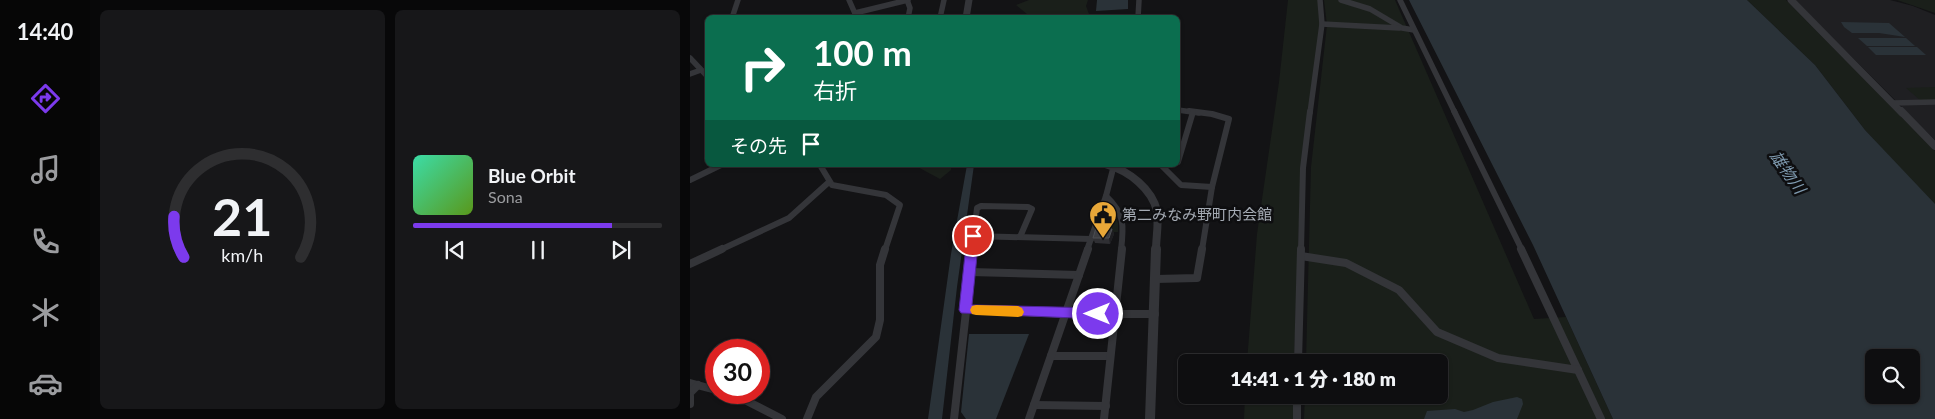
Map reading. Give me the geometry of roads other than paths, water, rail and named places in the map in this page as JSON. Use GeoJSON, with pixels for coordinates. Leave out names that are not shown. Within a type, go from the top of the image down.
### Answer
{"type":"FeatureCollection","features":[{"type":"Feature","properties":{"kind":"street"},"geometry":{"type":"LineString","coordinates":[[733,15],[738,0]]}},
{"type":"Feature","properties":{"kind":"street"},"geometry":{"type":"LineString","coordinates":[[850,0],[856,15],[908,0],[910,8],[909,15]]}},
{"type":"Feature","properties":{"kind":"street"},"geometry":{"type":"LineString","coordinates":[[941,15],[944,0]]}},
{"type":"Feature","properties":{"kind":"street"},"geometry":{"type":"LineString","coordinates":[[966,15],[969,0]]}},
{"type":"Feature","properties":{"kind":"street"},"geometry":{"type":"LineString","coordinates":[[1138,15],[1140,0]]}},
{"type":"Feature","properties":{"kind":"street"},"geometry":{"type":"LineString","coordinates":[[1298,354],[1303,168],[1322,24],[1320,0]]}},
{"type":"Feature","properties":{"kind":"street"},"geometry":{"type":"LineString","coordinates":[[1341,0],[1371,10],[1402,28]]}},
{"type":"Feature","properties":{"kind":"street"},"geometry":{"type":"LineString","coordinates":[[1400,0],[1600,419]]}},
{"type":"Feature","properties":{"kind":"street"},"geometry":{"type":"LineString","coordinates":[[1791,0],[1935,146]]}},
{"type":"Feature","properties":{"kind":"street"},"geometry":{"type":"LineString","coordinates":[[1322,24],[1414,30]]}},
{"type":"Feature","properties":{"kind":"street"},"geometry":{"type":"LineString","coordinates":[[690,58],[705,74]]}},
{"type":"Feature","properties":{"kind":"street"},"geometry":{"type":"LineString","coordinates":[[690,74],[701,70]]}},
{"type":"Feature","properties":{"kind":"street"},"geometry":{"type":"LineString","coordinates":[[1893,103],[1935,102]]}},
{"type":"Feature","properties":{"kind":"street"},"geometry":{"type":"LineString","coordinates":[[1156,279],[1197,278],[1212,187],[1229,119],[1212,114],[1180,110]]}},
{"type":"Feature","properties":{"kind":"street"},"geometry":{"type":"LineString","coordinates":[[1180,153],[1193,112]]}},
{"type":"Feature","properties":{"kind":"street"},"geometry":{"type":"LineString","coordinates":[[690,180],[718,167]]}},
{"type":"Feature","properties":{"kind":"street"},"geometry":{"type":"LineString","coordinates":[[807,419],[816,397],[876,337],[880,320],[880,265],[900,206],[896,200],[882,194],[836,187],[829,182],[821,167]]}},
{"type":"Feature","properties":{"kind":"street"},"geometry":{"type":"LineString","coordinates":[[1029,419],[1106,196],[1112,167]]}},
{"type":"Feature","properties":{"kind":"street"},"geometry":{"type":"LineString","coordinates":[[1115,167],[1143,186],[1157,212],[1150,419]]}},
{"type":"Feature","properties":{"kind":"street"},"geometry":{"type":"LineString","coordinates":[[1164,167],[1174,175],[1181,185],[1212,187]]}},
{"type":"Feature","properties":{"kind":"street"},"geometry":{"type":"LineString","coordinates":[[1174,175],[1176,167]]}},
{"type":"Feature","properties":{"kind":"street"},"geometry":{"type":"LineString","coordinates":[[690,264],[789,218],[829,182]]}},
{"type":"Feature","properties":{"kind":"street"},"geometry":{"type":"LineString","coordinates":[[1104,419],[1124,225],[1116,206],[1106,196]]}},
{"type":"Feature","properties":{"kind":"street"},"geometry":{"type":"LineString","coordinates":[[954,419],[977,208],[981,206],[1028,206],[1032,209],[1020,237]]}},
{"type":"Feature","properties":{"kind":"street"},"geometry":{"type":"LineString","coordinates":[[973,236],[1091,239]]}},
{"type":"Feature","properties":{"kind":"street"},"geometry":{"type":"LineString","coordinates":[[1301,256],[1346,263],[1399,290],[1437,332],[1498,358],[1578,370]]}},
{"type":"Feature","properties":{"kind":"street"},"geometry":{"type":"LineString","coordinates":[[970,272],[1079,275]]}},
{"type":"Feature","properties":{"kind":"street"},"geometry":{"type":"LineString","coordinates":[[965,310],[1065,314],[1155,314]]}},
{"type":"Feature","properties":{"kind":"street"},"geometry":{"type":"LineString","coordinates":[[1051,356],[1110,356]]}},
{"type":"Feature","properties":{"kind":"street"},"geometry":{"type":"LineString","coordinates":[[690,404],[690,395],[694,384]]}},
{"type":"Feature","properties":{"kind":"street"},"geometry":{"type":"LineString","coordinates":[[753,404],[782,419]]}},
{"type":"Feature","properties":{"kind":"street"},"geometry":{"type":"LineString","coordinates":[[1297,404],[1297,419]]}},
{"type":"Feature","properties":{"kind":"street"},"geometry":{"type":"LineString","coordinates":[[1034,405],[1106,406]]}},
{"type":"Feature","properties":{"kind":"water"},"geometry":{"type":"Polygon","coordinates":[[[1097,0],[1128,0],[1128,9],[1096,11],[1097,0]]]}},
{"type":"Feature","properties":{"kind":"water","name":"雄物川"},"geometry":{"type":"Polygon","coordinates":[[[1409,0],[1747,0],[1815,65],[1865,130],[1935,204],[1935,419],[1613,419],[1533,245],[1409,0]]]}},
{"type":"Feature","properties":{"kind":"water"},"geometry":{"type":"Polygon","coordinates":[[[1841,22],[1889,23],[1905,37],[1879,33],[1852,33],[1841,22]]]}},
{"type":"Feature","properties":{"kind":"water"},"geometry":{"type":"Polygon","coordinates":[[[1858,38],[1906,38],[1915,46],[1867,46],[1858,38]]]}},
{"type":"Feature","properties":{"kind":"water"},"geometry":{"type":"Polygon","coordinates":[[[1868,47],[1917,47],[1926,55],[1876,55],[1868,47]]]}},
{"type":"Feature","properties":{"kind":"water"},"geometry":{"type":"Polygon","coordinates":[[[967,167],[974,167],[957,287],[942,419],[928,419],[951,254],[967,167]]]}},
{"type":"Feature","properties":{"kind":"water"},"geometry":{"type":"Polygon","coordinates":[[[969,334],[1029,334],[996,419],[966,419],[961,412],[969,334]]]}},
{"type":"Feature","properties":{"kind":"water"},"geometry":{"type":"Polygon","coordinates":[[[1517,397],[1522,399],[1523,404],[1517,419],[1424,419],[1427,411],[1455,409],[1464,412],[1493,402],[1517,397]]]}},
{"type":"Feature","properties":{"kind":"place","name":"第二みなみ野町内会館"},"geometry":{"type":"Point","coordinates":[1103,239]}}]}
